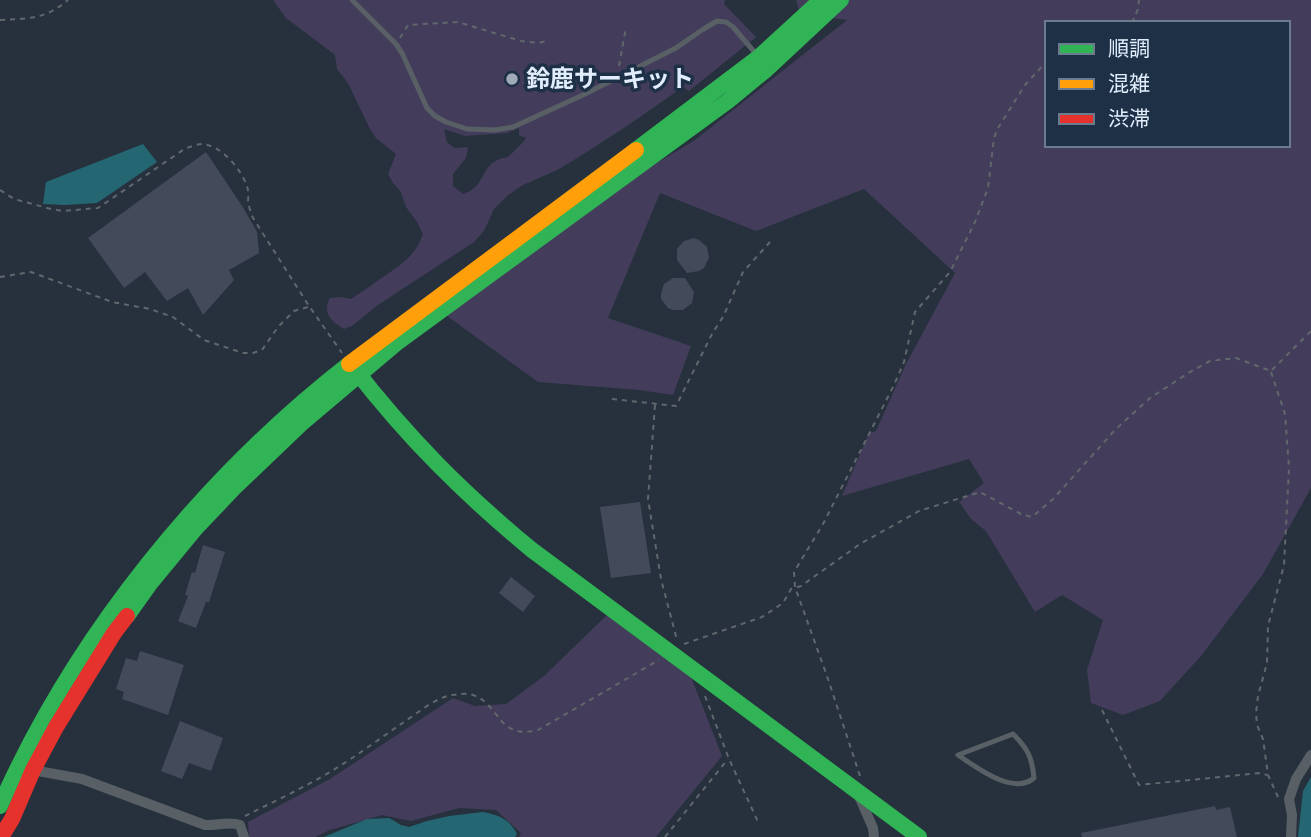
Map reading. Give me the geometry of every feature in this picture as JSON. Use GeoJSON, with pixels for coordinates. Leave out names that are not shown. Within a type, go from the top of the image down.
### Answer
{"type":"FeatureCollection","features":[{"type":"Feature","properties":{"kind":"street"},"geometry":{"type":"LineString","coordinates":[[0,806],[41,720],[138,577],[177,529],[260,441],[721,88],[821,0]]}},
{"type":"Feature","properties":{"kind":"street"},"geometry":{"type":"LineString","coordinates":[[1,837],[56,727],[114,633],[188,538],[268,454],[354,369],[398,342],[738,93],[841,0]]}},
{"type":"Feature","properties":{"kind":"street"},"geometry":{"type":"LineString","coordinates":[[354,369],[433,461],[481,508],[532,550],[675,649],[860,787],[919,837]]}},
{"type":"Feature","properties":{"kind":"street"},"geometry":{"type":"LineString","coordinates":[[1291,837],[1292,815],[1289,799],[1296,779],[1311,755]]}},
{"type":"Feature","properties":{"kind":"street"},"geometry":{"type":"LineString","coordinates":[[17,766],[82,779],[205,825],[232,822],[240,825],[244,837]]}},
{"type":"Feature","properties":{"kind":"street"},"geometry":{"type":"LineString","coordinates":[[860,787],[874,837]]}},
{"type":"Feature","properties":{"kind":"lane"},"geometry":{"type":"LineString","coordinates":[[352,0],[396,44],[427,108],[446,122],[467,129],[495,130],[513,127],[676,48],[717,21],[726,22],[733,27],[759,57]]}},
{"type":"Feature","properties":{"kind":"lane"},"geometry":{"type":"LineString","coordinates":[[1013,734],[1025,746],[1031,759],[1034,778],[1029,782],[1014,784],[958,755],[1013,734]]}},
{"type":"Feature","properties":{"kind":"path"},"geometry":{"type":"LineString","coordinates":[[0,20],[40,17],[57,10],[68,0]]}},
{"type":"Feature","properties":{"kind":"path"},"geometry":{"type":"LineString","coordinates":[[1133,21],[1139,0]]}},
{"type":"Feature","properties":{"kind":"path"},"geometry":{"type":"LineString","coordinates":[[396,44],[408,25],[458,22],[521,41],[546,41]]}},
{"type":"Feature","properties":{"kind":"path"},"geometry":{"type":"LineString","coordinates":[[617,78],[626,27]]}},
{"type":"Feature","properties":{"kind":"path"},"geometry":{"type":"LineString","coordinates":[[860,787],[828,678],[795,587],[794,572],[823,524],[894,385],[904,362],[915,312],[950,272],[975,222],[988,188],[994,138],[998,128],[1025,85],[1045,63]]}},
{"type":"Feature","properties":{"kind":"path"},"geometry":{"type":"LineString","coordinates":[[0,190],[14,199],[51,209],[63,211],[97,208],[186,148],[200,144],[209,146],[232,162],[241,175],[248,190],[248,202],[253,218],[309,306],[354,369]]}},
{"type":"Feature","properties":{"kind":"path"},"geometry":{"type":"LineString","coordinates":[[612,398],[676,406],[723,317],[743,272],[769,242]]}},
{"type":"Feature","properties":{"kind":"path"},"geometry":{"type":"LineString","coordinates":[[0,277],[31,272],[112,302],[150,309],[173,317],[204,340],[253,354],[262,350],[278,327],[294,311],[309,306]]}},
{"type":"Feature","properties":{"kind":"path"},"geometry":{"type":"LineString","coordinates":[[1271,370],[1311,331]]}},
{"type":"Feature","properties":{"kind":"path"},"geometry":{"type":"LineString","coordinates":[[232,822],[329,773],[447,695],[465,693],[475,696],[509,728],[519,732],[538,730],[675,649],[762,617],[783,603],[791,589],[802,586],[860,544],[919,511],[980,492],[1032,517],[1054,498],[1115,430],[1150,398],[1190,372],[1210,361],[1236,358],[1271,370]]}},
{"type":"Feature","properties":{"kind":"path"},"geometry":{"type":"LineString","coordinates":[[1271,370],[1285,414],[1289,468],[1284,565],[1268,626],[1267,663],[1258,696],[1256,724],[1263,739],[1268,775],[1278,798]]}},
{"type":"Feature","properties":{"kind":"path"},"geometry":{"type":"LineString","coordinates":[[655,404],[648,499],[675,649]]}},
{"type":"Feature","properties":{"kind":"path"},"geometry":{"type":"LineString","coordinates":[[705,696],[759,824]]}},
{"type":"Feature","properties":{"kind":"path"},"geometry":{"type":"LineString","coordinates":[[1102,710],[1139,785],[1259,773],[1268,775]]}},
{"type":"Feature","properties":{"kind":"path"},"geometry":{"type":"LineString","coordinates":[[665,837],[729,758]]}},
{"type":"Feature","properties":{"kind":"shaded area"},"geometry":{"type":"Polygon","coordinates":[[[273,0],[725,0],[724,4],[756,37],[689,91],[683,87],[579,157],[521,186],[494,209],[484,231],[474,242],[344,329],[335,323],[327,312],[330,298],[351,299],[362,292],[406,260],[416,249],[423,234],[406,207],[401,192],[388,174],[396,154],[376,138],[369,127],[348,83],[337,69],[335,55],[286,18],[273,0]],[[519,128],[507,133],[465,136],[444,129],[447,142],[454,148],[468,147],[466,158],[453,174],[453,186],[463,194],[471,190],[492,163],[508,157],[526,138],[519,135],[519,128]]]}},
{"type":"Feature","properties":{"kind":"shaded area"},"geometry":{"type":"Polygon","coordinates":[[[796,0],[1311,0],[1311,488],[1263,574],[1201,656],[1160,701],[1123,715],[1091,703],[1087,670],[1103,620],[1062,595],[1035,612],[986,531],[971,519],[959,502],[984,483],[969,459],[842,496],[869,433],[876,431],[906,364],[955,273],[864,189],[756,231],[660,193],[608,318],[691,346],[673,395],[538,382],[443,313],[622,184],[695,140],[847,20],[800,14],[796,0]]]}},
{"type":"Feature","properties":{"kind":"shaded area"},"geometry":{"type":"Polygon","coordinates":[[[607,615],[691,677],[722,756],[656,837],[519,837],[521,833],[496,810],[459,808],[411,821],[382,815],[315,837],[249,837],[248,822],[330,779],[453,698],[475,706],[506,704],[544,676],[607,615]]]}},
{"type":"Feature","properties":{"kind":"water"},"geometry":{"type":"Polygon","coordinates":[[[143,144],[157,162],[97,203],[43,204],[46,182],[143,144]]]}},
{"type":"Feature","properties":{"kind":"water"},"geometry":{"type":"Polygon","coordinates":[[[1311,777],[1311,837],[1298,837],[1303,791],[1311,777]]]}},
{"type":"Feature","properties":{"kind":"water"},"geometry":{"type":"Polygon","coordinates":[[[483,812],[507,821],[517,834],[515,837],[324,837],[367,819],[389,818],[409,827],[449,816],[483,812]]]}},
{"type":"Feature","properties":{"kind":"building"},"geometry":{"type":"Polygon","coordinates":[[[206,152],[257,232],[259,253],[229,270],[234,280],[203,315],[188,288],[167,301],[145,272],[124,288],[88,238],[206,152]]]}},
{"type":"Feature","properties":{"kind":"building"},"geometry":{"type":"Polygon","coordinates":[[[694,238],[707,247],[709,258],[704,268],[687,273],[677,260],[677,249],[684,241],[694,238]]]}},
{"type":"Feature","properties":{"kind":"building"},"geometry":{"type":"Polygon","coordinates":[[[673,278],[685,278],[694,292],[692,303],[683,310],[668,308],[661,299],[664,284],[673,278]]]}},
{"type":"Feature","properties":{"kind":"building"},"geometry":{"type":"Polygon","coordinates":[[[640,502],[651,573],[611,578],[600,507],[640,502]]]}},
{"type":"Feature","properties":{"kind":"building"},"geometry":{"type":"Polygon","coordinates":[[[203,545],[225,552],[209,602],[206,602],[196,628],[178,621],[203,545]]]}},
{"type":"Feature","properties":{"kind":"building"},"geometry":{"type":"Polygon","coordinates":[[[511,577],[535,596],[523,612],[499,593],[511,577]]]}},
{"type":"Feature","properties":{"kind":"building"},"geometry":{"type":"Polygon","coordinates":[[[140,651],[184,665],[168,715],[122,699],[124,692],[116,689],[126,658],[137,661],[140,651]]]}},
{"type":"Feature","properties":{"kind":"building"},"geometry":{"type":"Polygon","coordinates":[[[180,721],[223,738],[211,771],[189,763],[182,779],[161,771],[180,721]]]}},
{"type":"Feature","properties":{"kind":"building"},"geometry":{"type":"Polygon","coordinates":[[[1215,806],[1216,810],[1230,807],[1237,837],[1082,837],[1081,833],[1215,806]]]}},
{"type":"Feature","properties":{"kind":"traffic: fast"},"geometry":{"type":"LineString","coordinates":[[636,150],[759,57],[821,0]]}},
{"type":"Feature","properties":{"kind":"traffic: fast"},"geometry":{"type":"LineString","coordinates":[[127,616],[196,528],[301,424],[398,342],[728,101],[767,69],[841,0]]}},
{"type":"Feature","properties":{"kind":"traffic: fast"},"geometry":{"type":"LineString","coordinates":[[0,806],[66,681],[148,564],[194,509],[243,457],[349,364]]}},
{"type":"Feature","properties":{"kind":"traffic: fast"},"geometry":{"type":"LineString","coordinates":[[353,367],[394,418],[437,464],[532,550],[919,837]]}},
{"type":"Feature","properties":{"kind":"traffic: slow"},"geometry":{"type":"LineString","coordinates":[[349,364],[636,150]]}},
{"type":"Feature","properties":{"kind":"traffic: jam"},"geometry":{"type":"LineString","coordinates":[[1,837],[56,727],[127,616]]}},
{"type":"Feature","properties":{"kind":"place","name":"鈴鹿サーキット"},"geometry":{"type":"Point","coordinates":[512,79]}}]}
